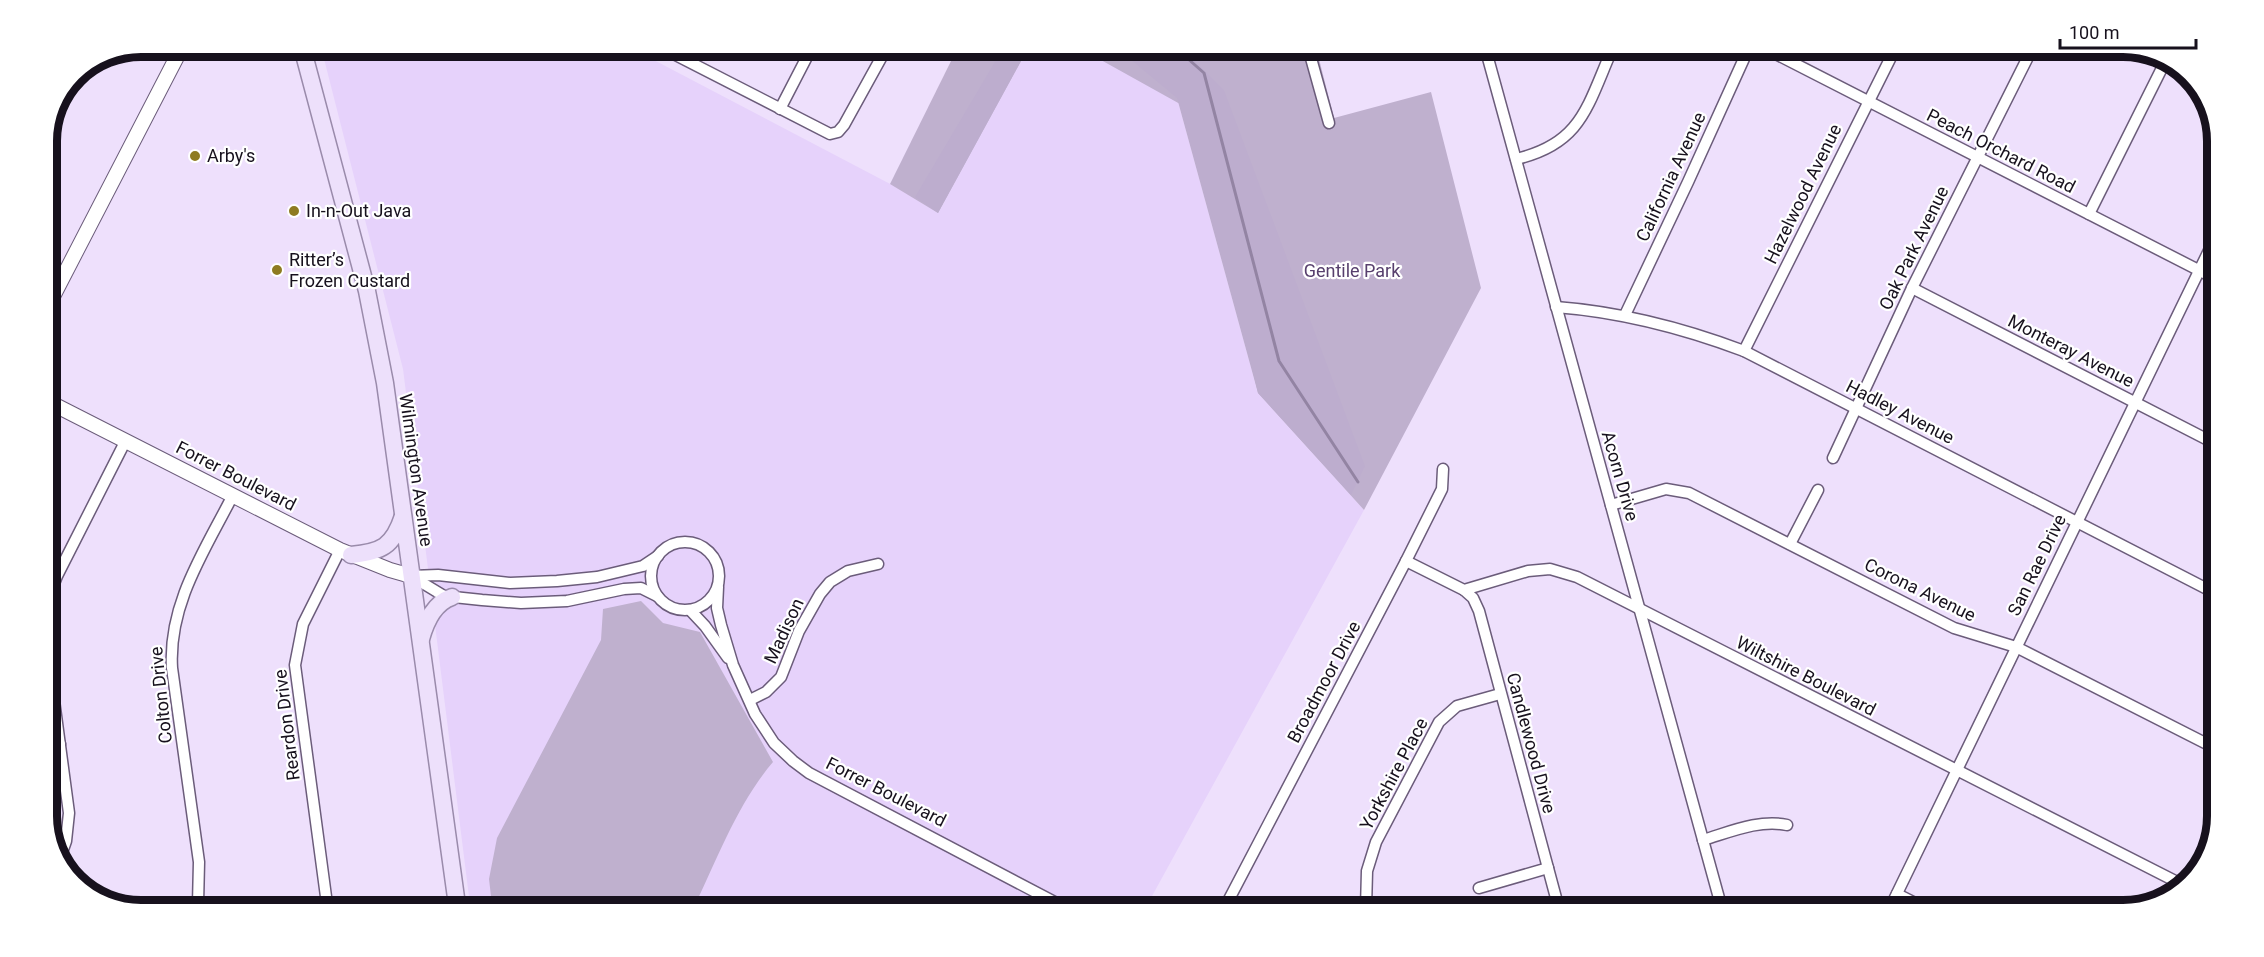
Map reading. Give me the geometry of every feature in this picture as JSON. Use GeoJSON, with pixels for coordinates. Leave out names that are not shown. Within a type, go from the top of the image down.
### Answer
{"type":"FeatureCollection","features":[{"type":"Feature","properties":{"kind":"main road","name":"Wilmington Avenue"},"geometry":{"type":"LineString","coordinates":[[305,57],[373,320],[385,382],[456,900]]}},
{"type":"Feature","properties":{"kind":"main road"},"geometry":{"type":"LineString","coordinates":[[345,552],[372,552],[384,547],[393,538],[403,515]]}},
{"type":"Feature","properties":{"kind":"main road"},"geometry":{"type":"LineString","coordinates":[[421,640],[426,622],[436,607],[452,597]]}},
{"type":"Feature","properties":{"kind":"street"},"geometry":{"type":"LineString","coordinates":[[57,289],[177,57]]}},
{"type":"Feature","properties":{"kind":"street"},"geometry":{"type":"LineString","coordinates":[[681,57],[830,134],[835,134],[844,125],[882,57]]}},
{"type":"Feature","properties":{"kind":"street"},"geometry":{"type":"LineString","coordinates":[[780,109],[807,57]]}},
{"type":"Feature","properties":{"kind":"street"},"geometry":{"type":"LineString","coordinates":[[1311,57],[1329,123]]}},
{"type":"Feature","properties":{"kind":"street","name":"Acorn Drive"},"geometry":{"type":"LineString","coordinates":[[1488,57],[1720,900]]}},
{"type":"Feature","properties":{"kind":"street"},"geometry":{"type":"LineString","coordinates":[[1516,159],[1546,150],[1568,135],[1587,106],[1609,57]]}},
{"type":"Feature","properties":{"kind":"street","name":"California Avenue"},"geometry":{"type":"LineString","coordinates":[[1625,315],[1745,57]]}},
{"type":"Feature","properties":{"kind":"street","name":"Peach Orchard Road"},"geometry":{"type":"LineString","coordinates":[[1782,57],[2207,275]]}},
{"type":"Feature","properties":{"kind":"street","name":"Hazelwood Avenue"},"geometry":{"type":"LineString","coordinates":[[1744,351],[1891,57]]}},
{"type":"Feature","properties":{"kind":"street","name":"Oak Park Avenue"},"geometry":{"type":"LineString","coordinates":[[1833,458],[1912,288],[2028,57]]}},
{"type":"Feature","properties":{"kind":"street"},"geometry":{"type":"LineString","coordinates":[[2089,214],[2163,67]]}},
{"type":"Feature","properties":{"kind":"street","name":"San Rae Drive"},"geometry":{"type":"LineString","coordinates":[[1894,900],[2207,255]]}},
{"type":"Feature","properties":{"kind":"street","name":"Monteray Avenue"},"geometry":{"type":"LineString","coordinates":[[1912,288],[2207,439]]}},
{"type":"Feature","properties":{"kind":"street","name":"Hadley Avenue"},"geometry":{"type":"LineString","coordinates":[[1556,307],[1625,315],[1683,330],[1744,351],[2207,588]]}},
{"type":"Feature","properties":{"kind":"street","name":"Forrer Boulevard"},"geometry":{"type":"LineString","coordinates":[[57,406],[345,552],[411,576],[444,596],[521,603],[567,602],[624,589],[641,588],[678,610],[690,610],[705,626],[733,665],[755,714],[774,743],[809,773],[1051,900]]}},
{"type":"Feature","properties":{"kind":"street"},"geometry":{"type":"LineString","coordinates":[[57,576],[126,440]]}},
{"type":"Feature","properties":{"kind":"street","name":"Broadmoor Drive"},"geometry":{"type":"LineString","coordinates":[[1229,900],[1442,489],[1443,469]]}},
{"type":"Feature","properties":{"kind":"street","name":"Corona Avenue"},"geometry":{"type":"LineString","coordinates":[[1611,505],[1658,490],[1678,490],[1689,493],[1954,628],[2016,647],[2207,744]]}},
{"type":"Feature","properties":{"kind":"street"},"geometry":{"type":"LineString","coordinates":[[1790,544],[1818,490]]}},
{"type":"Feature","properties":{"kind":"street","name":"Colton Drive"},"geometry":{"type":"LineString","coordinates":[[198,900],[199,862],[172,668],[172,636],[185,590],[233,495]]}},
{"type":"Feature","properties":{"kind":"street","name":"Forrer Boulevard"},"geometry":{"type":"LineString","coordinates":[[411,576],[438,575],[510,583],[597,577],[643,566],[676,544],[688,543],[699,546],[712,556],[718,567],[717,608],[733,665]]}},
{"type":"Feature","properties":{"kind":"street","name":"Reardon Drive"},"geometry":{"type":"LineString","coordinates":[[326,900],[295,665],[303,624],[345,552]]}},
{"type":"Feature","properties":{"kind":"street"},"geometry":{"type":"LineString","coordinates":[[657,596],[652,585],[651,573],[658,556]]}},
{"type":"Feature","properties":{"kind":"street"},"geometry":{"type":"LineString","coordinates":[[1406,561],[1464,590]]}},
{"type":"Feature","properties":{"kind":"street","name":"Madison"},"geometry":{"type":"LineString","coordinates":[[750,699],[766,692],[781,677],[804,621],[820,594],[831,582],[848,571],[878,564]]}},
{"type":"Feature","properties":{"kind":"street","name":"Wiltshire Boulevard"},"geometry":{"type":"LineString","coordinates":[[1464,590],[1528,571],[1550,569],[1577,577],[2175,881]]}},
{"type":"Feature","properties":{"kind":"street"},"geometry":{"type":"LineString","coordinates":[[690,610],[704,605],[718,587]]}},
{"type":"Feature","properties":{"kind":"street","name":"Candlewood Drive"},"geometry":{"type":"LineString","coordinates":[[1464,590],[1473,598],[1479,611],[1557,900]]}},
{"type":"Feature","properties":{"kind":"street","name":"Yorkshire Place"},"geometry":{"type":"LineString","coordinates":[[1366,900],[1367,871],[1373,849],[1439,722],[1456,706],[1500,694]]}},
{"type":"Feature","properties":{"kind":"street"},"geometry":{"type":"LineString","coordinates":[[57,722],[69,813],[63,849]]}},
{"type":"Feature","properties":{"kind":"street"},"geometry":{"type":"LineString","coordinates":[[1703,840],[1756,825],[1777,823],[1787,825]]}},
{"type":"Feature","properties":{"kind":"street"},"geometry":{"type":"LineString","coordinates":[[1479,888],[1548,868]]}},
{"type":"Feature","properties":{"kind":"street"},"geometry":{"type":"LineString","coordinates":[[1897,894],[1909,900]]}},
{"type":"Feature","properties":{"kind":"shaded area"},"geometry":{"type":"Polygon","coordinates":[[[324,57],[648,57],[915,197],[938,213],[1023,57],[1127,57],[1177,98],[1258,393],[1364,510],[1150,900],[469,900],[403,369],[324,57]]]}},
{"type":"Feature","properties":{"kind":"shaded area"},"geometry":{"type":"Polygon","coordinates":[[[998,57],[1023,57],[938,213],[915,197],[998,57]]]}},
{"type":"Feature","properties":{"kind":"shaded area"},"geometry":{"type":"Polygon","coordinates":[[[1127,57],[1191,57],[1224,90],[1365,466],[1351,495],[1258,393],[1177,98],[1127,57]]]}},
{"type":"Feature","properties":{"kind":"green space"},"geometry":{"type":"Polygon","coordinates":[[[953,57],[1023,57],[938,213],[890,184],[953,57]]]}},
{"type":"Feature","properties":{"kind":"green space","name":"Gentile Park"},"geometry":{"type":"Polygon","coordinates":[[[1096,57],[1319,57],[1334,118],[1431,92],[1481,288],[1364,510],[1258,393],[1189,109],[1096,57]]]}},
{"type":"Feature","properties":{"kind":"green space"},"geometry":{"type":"Polygon","coordinates":[[[641,601],[663,623],[700,632],[773,762],[739,813],[697,900],[491,900],[489,879],[497,838],[601,640],[603,609],[641,601]]]}},
{"type":"Feature","properties":{"kind":"waterway"},"geometry":{"type":"LineString","coordinates":[[1186,57],[1204,73],[1279,361],[1358,482]]}},
{"type":"Feature","properties":{"kind":"place","name":"Arby's"},"geometry":{"type":"Point","coordinates":[195,156]}},
{"type":"Feature","properties":{"kind":"place","name":"In-n-Out Java"},"geometry":{"type":"Point","coordinates":[294,211]}},
{"type":"Feature","properties":{"kind":"place","name":"Ritter’s Frozen Custard"},"geometry":{"type":"Point","coordinates":[277,270]}}]}
